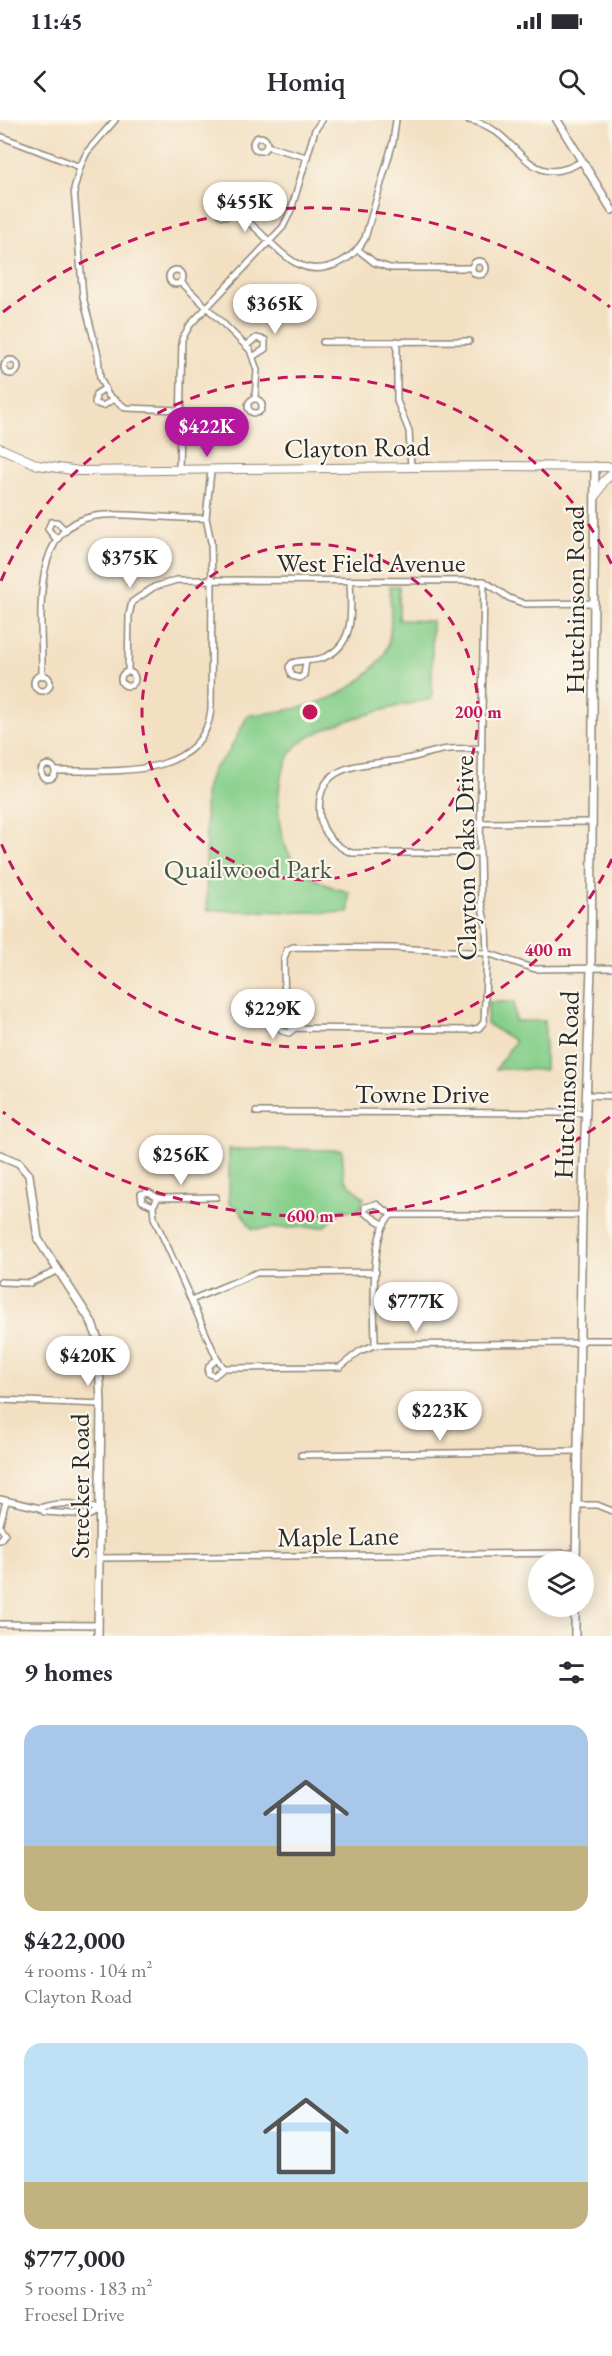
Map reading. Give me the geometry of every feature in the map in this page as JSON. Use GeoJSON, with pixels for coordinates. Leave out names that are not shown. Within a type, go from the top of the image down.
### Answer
{"type":"FeatureCollection","features":[{"type":"Feature","properties":{"kind":"main road","name":"Clayton Road"},"geometry":{"type":"LineString","coordinates":[[0,448],[28,462],[58,470],[211,471],[612,467]]}},
{"type":"Feature","properties":{"kind":"main road"},"geometry":{"type":"LineString","coordinates":[[596,496],[604,481],[612,474]]}},
{"type":"Feature","properties":{"kind":"street"},"geometry":{"type":"LineString","coordinates":[[115,120],[91,147],[80,167],[75,196],[83,297],[104,389],[112,400],[134,410],[179,410]]}},
{"type":"Feature","properties":{"kind":"street"},"geometry":{"type":"LineString","coordinates":[[179,471],[182,339],[207,307],[288,219],[315,130],[322,120]]}},
{"type":"Feature","properties":{"kind":"street"},"geometry":{"type":"LineString","coordinates":[[232,212],[251,223],[290,260],[313,268],[325,268],[344,261],[357,249],[367,229],[393,142],[396,120]]}},
{"type":"Feature","properties":{"kind":"street"},"geometry":{"type":"LineString","coordinates":[[469,120],[496,131],[524,159],[540,170],[562,172],[582,161]]}},
{"type":"Feature","properties":{"kind":"street"},"geometry":{"type":"LineString","coordinates":[[557,120],[612,210]]}},
{"type":"Feature","properties":{"kind":"street"},"geometry":{"type":"LineString","coordinates":[[0,136],[80,167]]}},
{"type":"Feature","properties":{"kind":"street"},"geometry":{"type":"LineString","coordinates":[[267,146],[306,157]]}},
{"type":"Feature","properties":{"kind":"street"},"geometry":{"type":"LineString","coordinates":[[357,249],[375,263],[390,268],[471,268]]}},
{"type":"Feature","properties":{"kind":"street"},"geometry":{"type":"LineString","coordinates":[[181,282],[247,345],[254,356],[257,370],[255,398]]}},
{"type":"Feature","properties":{"kind":"street"},"geometry":{"type":"LineString","coordinates":[[247,345],[256,338],[264,340],[265,349],[254,356]]}},
{"type":"Feature","properties":{"kind":"street"},"geometry":{"type":"LineString","coordinates":[[397,341],[398,401],[409,431],[411,468]]}},
{"type":"Feature","properties":{"kind":"street"},"geometry":{"type":"LineString","coordinates":[[322,342],[469,341]]}},
{"type":"Feature","properties":{"kind":"street"},"geometry":{"type":"LineString","coordinates":[[104,389],[96,394],[95,403],[103,406],[112,400]]}},
{"type":"Feature","properties":{"kind":"street","name":"Hutchinson Road"},"geometry":{"type":"LineString","coordinates":[[576,1551],[582,1215],[591,968],[595,466]]}},
{"type":"Feature","properties":{"kind":"street"},"geometry":{"type":"LineString","coordinates":[[55,771],[132,770],[151,766],[183,756],[207,729],[211,710],[212,581],[211,542],[206,518],[211,471]]}},
{"type":"Feature","properties":{"kind":"street"},"geometry":{"type":"LineString","coordinates":[[42,676],[43,574],[47,556],[56,539],[83,519],[106,515],[170,519],[206,518]]}},
{"type":"Feature","properties":{"kind":"street"},"geometry":{"type":"LineString","coordinates":[[56,539],[48,529],[51,522],[57,522],[66,531]]}},
{"type":"Feature","properties":{"kind":"street","name":"West Field Avenue"},"geometry":{"type":"LineString","coordinates":[[128,672],[129,615],[132,602],[148,590],[169,581],[484,581],[508,598],[525,604],[595,603]]}},
{"type":"Feature","properties":{"kind":"street"},"geometry":{"type":"LineString","coordinates":[[306,661],[304,675],[297,678],[289,670],[295,661],[326,657],[340,647],[346,638],[351,621],[350,581]]}},
{"type":"Feature","properties":{"kind":"street","name":"Clayton Oaks Drive"},"geometry":{"type":"LineString","coordinates":[[484,581],[480,902],[486,926],[487,953],[482,1024],[471,1030],[295,1028],[285,1023],[284,959],[287,950],[293,947],[394,948],[487,953]]}},
{"type":"Feature","properties":{"kind":"street"},"geometry":{"type":"LineString","coordinates":[[480,853],[352,853],[339,847],[329,837],[321,821],[320,809],[323,790],[342,768],[404,760],[450,748],[482,748]]}},
{"type":"Feature","properties":{"kind":"street"},"geometry":{"type":"LineString","coordinates":[[482,823],[593,822]]}},
{"type":"Feature","properties":{"kind":"street"},"geometry":{"type":"LineString","coordinates":[[487,953],[535,969],[612,968]]}},
{"type":"Feature","properties":{"kind":"street"},"geometry":{"type":"LineString","coordinates":[[588,1095],[612,1096]]}},
{"type":"Feature","properties":{"kind":"street","name":"Towne Drive"},"geometry":{"type":"LineString","coordinates":[[256,1112],[587,1113]]}},
{"type":"Feature","properties":{"kind":"street","name":"Strecker Road"},"geometry":{"type":"LineString","coordinates":[[0,1155],[19,1162],[29,1175],[36,1233],[57,1271],[96,1330],[100,1351],[101,1404],[99,1636]]}},
{"type":"Feature","properties":{"kind":"street"},"geometry":{"type":"LineString","coordinates":[[216,1197],[155,1202],[160,1234],[217,1359],[224,1368]]}},
{"type":"Feature","properties":{"kind":"street"},"geometry":{"type":"LineString","coordinates":[[384,1223],[365,1213],[365,1207],[376,1204],[392,1215],[582,1215]]}},
{"type":"Feature","properties":{"kind":"street"},"geometry":{"type":"LineString","coordinates":[[375,1346],[378,1239],[384,1223],[392,1215]]}},
{"type":"Feature","properties":{"kind":"street"},"geometry":{"type":"LineString","coordinates":[[0,1282],[30,1283],[57,1271]]}},
{"type":"Feature","properties":{"kind":"street"},"geometry":{"type":"LineString","coordinates":[[191,1300],[256,1273],[376,1272]]}},
{"type":"Feature","properties":{"kind":"street"},"geometry":{"type":"LineString","coordinates":[[217,1359],[209,1366],[208,1373],[214,1376],[224,1368],[340,1367],[360,1351],[375,1346],[580,1344],[585,1340],[612,1340]]}},
{"type":"Feature","properties":{"kind":"street"},"geometry":{"type":"LineString","coordinates":[[0,1400],[101,1404]]}},
{"type":"Feature","properties":{"kind":"street"},"geometry":{"type":"LineString","coordinates":[[301,1455],[578,1451]]}},
{"type":"Feature","properties":{"kind":"street"},"geometry":{"type":"LineString","coordinates":[[0,1540],[5,1534],[0,1525],[3,1500],[40,1508],[48,1504],[90,1506],[99,1510]]}},
{"type":"Feature","properties":{"kind":"street"},"geometry":{"type":"LineString","coordinates":[[577,1505],[597,1505],[612,1511]]}},
{"type":"Feature","properties":{"kind":"street","name":"Maple Lane"},"geometry":{"type":"LineString","coordinates":[[100,1558],[528,1554]]}},
{"type":"Feature","properties":{"kind":"street"},"geometry":{"type":"LineString","coordinates":[[575,1617],[575,1636]]}},
{"type":"Feature","properties":{"kind":"street"},"geometry":{"type":"LineString","coordinates":[[0,1624],[99,1625]]}},
{"type":"Feature","properties":{"kind":"green space","name":"Quailwood Park"},"geometry":{"type":"Polygon","coordinates":[[[390,586],[399,586],[399,620],[432,621],[432,699],[362,716],[309,737],[290,755],[280,784],[279,816],[285,846],[303,870],[317,880],[349,892],[349,913],[207,910],[205,793],[212,770],[228,753],[248,715],[314,704],[345,690],[372,669],[383,657],[389,639],[390,586]]]}},
{"type":"Feature","properties":{"kind":"green space"},"geometry":{"type":"Polygon","coordinates":[[[488,1002],[514,1002],[515,1021],[545,1021],[545,1070],[496,1069],[515,1041],[487,1024],[488,1002]]]}},
{"type":"Feature","properties":{"kind":"green space"},"geometry":{"type":"Polygon","coordinates":[[[229,1149],[342,1150],[344,1179],[364,1198],[359,1210],[341,1211],[324,1227],[252,1229],[238,1208],[229,1204],[229,1149]]]}}]}
